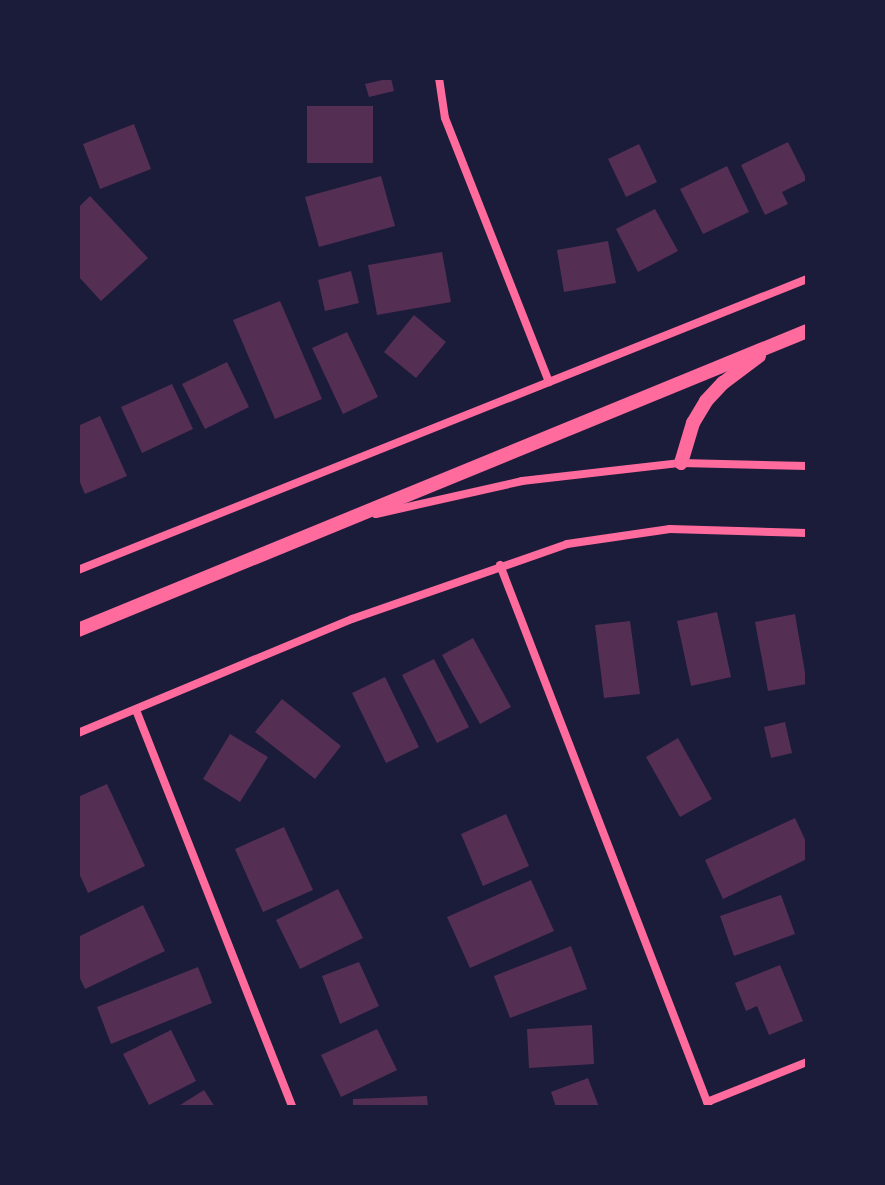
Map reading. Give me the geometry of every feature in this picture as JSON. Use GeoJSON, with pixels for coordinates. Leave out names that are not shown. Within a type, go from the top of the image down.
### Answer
{"type":"FeatureCollection","features":[{"type":"Feature","properties":{"kind":"street"},"geometry":{"type":"LineString","coordinates":[[439,78],[445,118],[549,382]]}},
{"type":"Feature","properties":{"kind":"street"},"geometry":{"type":"LineString","coordinates":[[78,570],[807,279]]}},
{"type":"Feature","properties":{"kind":"street"},"geometry":{"type":"LineString","coordinates":[[78,630],[807,331]]}},
{"type":"Feature","properties":{"kind":"street"},"geometry":{"type":"LineString","coordinates":[[681,463],[693,423],[706,401],[723,383],[776,343]]}},
{"type":"Feature","properties":{"kind":"street"},"geometry":{"type":"LineString","coordinates":[[344,521],[522,481],[681,463],[807,466]]}},
{"type":"Feature","properties":{"kind":"street"},"geometry":{"type":"LineString","coordinates":[[78,733],[352,619],[567,544],[670,529],[807,533]]}},
{"type":"Feature","properties":{"kind":"street"},"geometry":{"type":"LineString","coordinates":[[500,565],[708,1104],[807,1062]]}},
{"type":"Feature","properties":{"kind":"street"},"geometry":{"type":"LineString","coordinates":[[136,710],[292,1107]]}},
{"type":"Feature","properties":{"kind":"building"},"geometry":{"type":"Polygon","coordinates":[[[391,78],[394,91],[369,97],[365,84],[391,78]]]}},
{"type":"Feature","properties":{"kind":"building"},"geometry":{"type":"Polygon","coordinates":[[[307,106],[373,106],[373,163],[307,163],[307,106]]]}},
{"type":"Feature","properties":{"kind":"building"},"geometry":{"type":"Polygon","coordinates":[[[134,124],[151,169],[100,189],[83,144],[134,124]]]}},
{"type":"Feature","properties":{"kind":"building"},"geometry":{"type":"Polygon","coordinates":[[[788,142],[807,180],[782,192],[788,204],[765,215],[741,165],[788,142]]]}},
{"type":"Feature","properties":{"kind":"building"},"geometry":{"type":"Polygon","coordinates":[[[639,144],[657,182],[626,197],[608,159],[639,144]]]}},
{"type":"Feature","properties":{"kind":"building"},"geometry":{"type":"Polygon","coordinates":[[[727,166],[749,212],[703,234],[680,189],[727,166]]]}},
{"type":"Feature","properties":{"kind":"building"},"geometry":{"type":"Polygon","coordinates":[[[381,176],[395,226],[319,247],[305,197],[381,176]]]}},
{"type":"Feature","properties":{"kind":"building"},"geometry":{"type":"Polygon","coordinates":[[[90,196],[148,258],[101,301],[78,276],[78,208],[90,196]]]}},
{"type":"Feature","properties":{"kind":"building"},"geometry":{"type":"Polygon","coordinates":[[[655,209],[678,251],[638,272],[616,229],[655,209]]]}},
{"type":"Feature","properties":{"kind":"building"},"geometry":{"type":"Polygon","coordinates":[[[608,241],[616,283],[564,292],[557,250],[608,241]]]}},
{"type":"Feature","properties":{"kind":"building"},"geometry":{"type":"Polygon","coordinates":[[[442,252],[451,302],[377,315],[368,265],[442,252]]]}},
{"type":"Feature","properties":{"kind":"building"},"geometry":{"type":"Polygon","coordinates":[[[351,271],[359,303],[325,311],[318,280],[351,271]]]}},
{"type":"Feature","properties":{"kind":"building"},"geometry":{"type":"Polygon","coordinates":[[[280,301],[322,399],[275,419],[233,320],[280,301]]]}},
{"type":"Feature","properties":{"kind":"building"},"geometry":{"type":"Polygon","coordinates":[[[414,315],[446,342],[416,378],[384,352],[414,315]]]}},
{"type":"Feature","properties":{"kind":"building"},"geometry":{"type":"Polygon","coordinates":[[[347,332],[378,397],[343,414],[312,348],[347,332]]]}},
{"type":"Feature","properties":{"kind":"building"},"geometry":{"type":"Polygon","coordinates":[[[227,362],[249,407],[205,429],[182,384],[227,362]]]}},
{"type":"Feature","properties":{"kind":"building"},"geometry":{"type":"Polygon","coordinates":[[[172,384],[193,429],[142,453],[121,407],[172,384]]]}},
{"type":"Feature","properties":{"kind":"building"},"geometry":{"type":"Polygon","coordinates":[[[100,416],[127,476],[85,494],[78,478],[78,426],[100,416]]]}},
{"type":"Feature","properties":{"kind":"building"},"geometry":{"type":"Polygon","coordinates":[[[717,612],[731,677],[691,686],[677,621],[717,612]]]}},
{"type":"Feature","properties":{"kind":"building"},"geometry":{"type":"Polygon","coordinates":[[[795,614],[807,684],[768,691],[755,622],[795,614]]]}},
{"type":"Feature","properties":{"kind":"building"},"geometry":{"type":"Polygon","coordinates":[[[630,621],[640,694],[604,698],[595,625],[630,621]]]}},
{"type":"Feature","properties":{"kind":"building"},"geometry":{"type":"Polygon","coordinates":[[[473,638],[511,707],[480,724],[442,655],[473,638]]]}},
{"type":"Feature","properties":{"kind":"building"},"geometry":{"type":"Polygon","coordinates":[[[434,659],[469,727],[437,743],[402,675],[434,659]]]}},
{"type":"Feature","properties":{"kind":"building"},"geometry":{"type":"Polygon","coordinates":[[[385,677],[419,747],[386,763],[352,693],[385,677]]]}},
{"type":"Feature","properties":{"kind":"building"},"geometry":{"type":"Polygon","coordinates":[[[282,699],[341,746],[315,779],[255,732],[282,699]]]}},
{"type":"Feature","properties":{"kind":"building"},"geometry":{"type":"Polygon","coordinates":[[[785,722],[792,753],[771,758],[764,727],[785,722]]]}},
{"type":"Feature","properties":{"kind":"building"},"geometry":{"type":"Polygon","coordinates":[[[230,734],[268,757],[240,802],[203,779],[230,734]]]}},
{"type":"Feature","properties":{"kind":"building"},"geometry":{"type":"Polygon","coordinates":[[[678,738],[712,799],[680,817],[646,757],[678,738]]]}},
{"type":"Feature","properties":{"kind":"building"},"geometry":{"type":"Polygon","coordinates":[[[107,784],[145,866],[88,893],[78,871],[78,797],[107,784]]]}},
{"type":"Feature","properties":{"kind":"building"},"geometry":{"type":"Polygon","coordinates":[[[506,814],[529,866],[483,886],[461,834],[506,814]]]}},
{"type":"Feature","properties":{"kind":"building"},"geometry":{"type":"Polygon","coordinates":[[[795,818],[807,844],[807,859],[723,899],[705,860],[795,818]]]}},
{"type":"Feature","properties":{"kind":"building"},"geometry":{"type":"Polygon","coordinates":[[[284,827],[313,890],[263,912],[235,849],[284,827]]]}},
{"type":"Feature","properties":{"kind":"building"},"geometry":{"type":"Polygon","coordinates":[[[531,880],[554,931],[470,968],[447,917],[531,880]]]}},
{"type":"Feature","properties":{"kind":"building"},"geometry":{"type":"Polygon","coordinates":[[[338,889],[363,938],[300,969],[276,920],[338,889]]]}},
{"type":"Feature","properties":{"kind":"building"},"geometry":{"type":"Polygon","coordinates":[[[781,895],[795,934],[734,956],[720,916],[781,895]]]}},
{"type":"Feature","properties":{"kind":"building"},"geometry":{"type":"Polygon","coordinates":[[[143,905],[165,951],[85,989],[78,974],[78,937],[143,905]]]}},
{"type":"Feature","properties":{"kind":"building"},"geometry":{"type":"Polygon","coordinates":[[[571,946],[587,989],[510,1018],[494,976],[571,946]]]}},
{"type":"Feature","properties":{"kind":"building"},"geometry":{"type":"Polygon","coordinates":[[[359,962],[379,1006],[340,1024],[322,976],[359,962]]]}},
{"type":"Feature","properties":{"kind":"building"},"geometry":{"type":"Polygon","coordinates":[[[780,965],[803,1021],[769,1035],[757,1006],[746,1011],[735,983],[780,965]]]}},
{"type":"Feature","properties":{"kind":"building"},"geometry":{"type":"Polygon","coordinates":[[[198,967],[212,1003],[111,1044],[97,1007],[198,967]]]}},
{"type":"Feature","properties":{"kind":"building"},"geometry":{"type":"Polygon","coordinates":[[[592,1025],[594,1064],[529,1068],[527,1029],[592,1025]]]}},
{"type":"Feature","properties":{"kind":"building"},"geometry":{"type":"Polygon","coordinates":[[[377,1029],[397,1070],[341,1097],[321,1055],[377,1029]]]}},
{"type":"Feature","properties":{"kind":"building"},"geometry":{"type":"Polygon","coordinates":[[[171,1030],[196,1081],[149,1105],[123,1054],[171,1030]]]}},
{"type":"Feature","properties":{"kind":"building"},"geometry":{"type":"Polygon","coordinates":[[[588,1078],[599,1107],[556,1107],[551,1092],[588,1078]]]}},
{"type":"Feature","properties":{"kind":"building"},"geometry":{"type":"Polygon","coordinates":[[[204,1090],[215,1107],[177,1107],[204,1090]]]}},
{"type":"Feature","properties":{"kind":"building"},"geometry":{"type":"Polygon","coordinates":[[[427,1096],[428,1107],[353,1107],[353,1099],[427,1096]]]}}]}
